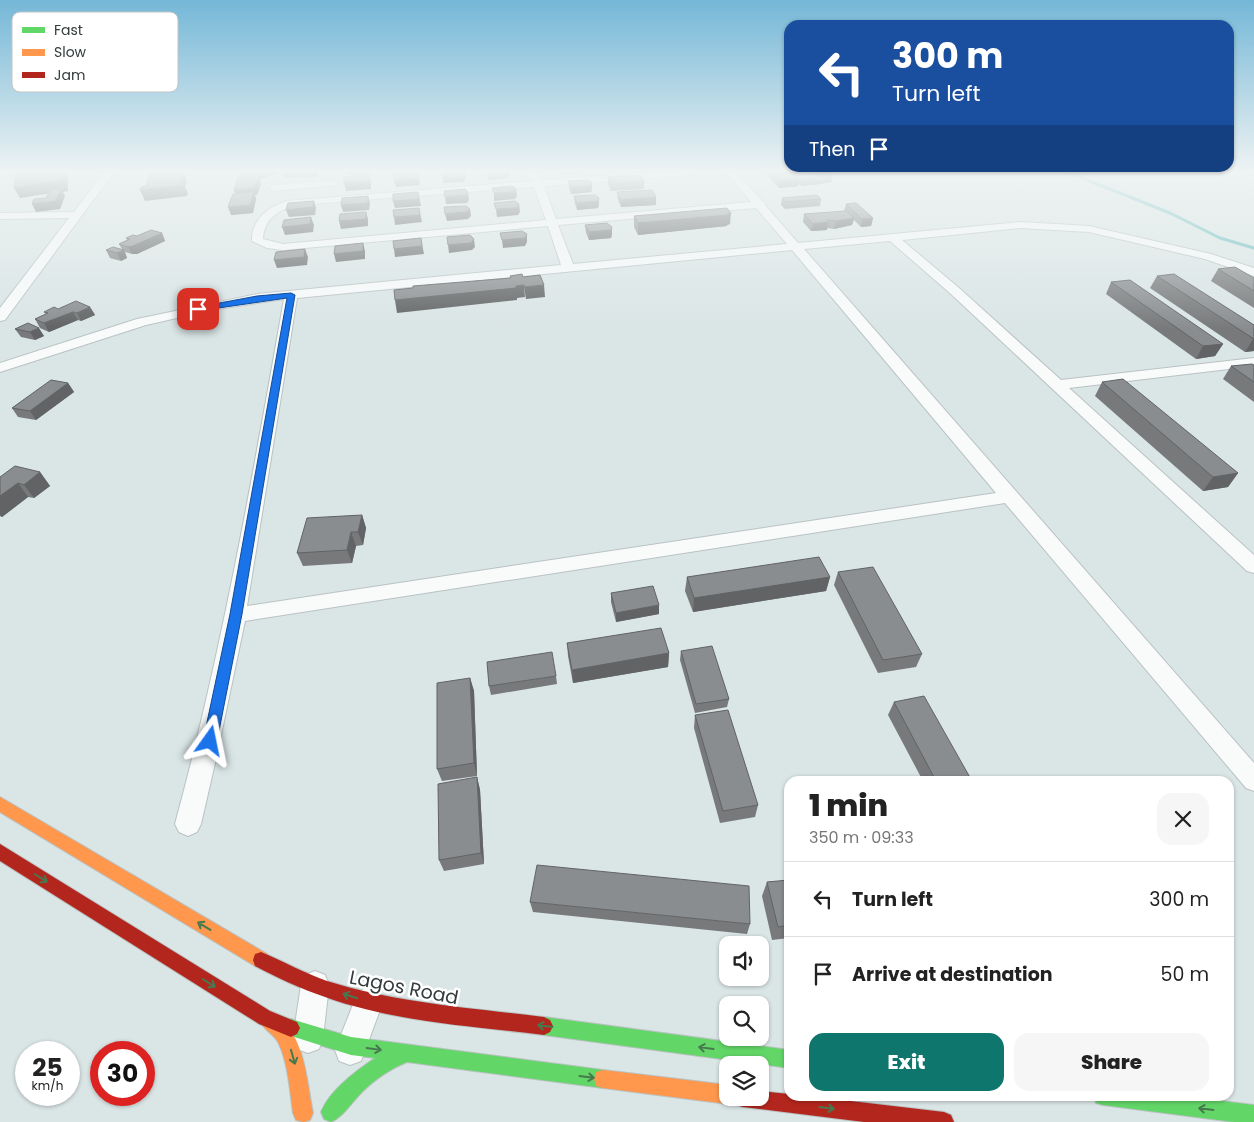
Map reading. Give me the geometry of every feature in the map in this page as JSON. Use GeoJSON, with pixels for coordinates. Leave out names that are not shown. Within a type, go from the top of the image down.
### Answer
{"type":"FeatureCollection","features":[{"type":"Feature","properties":{"kind":"main road","name":"Lagos Road"},"geometry":{"type":"LineString","coordinates":[[0,804],[282,973],[315,985],[368,1002],[784,1058]]}},
{"type":"Feature","properties":{"kind":"main road"},"geometry":{"type":"LineString","coordinates":[[0,852],[265,1018],[285,1035],[316,1117],[369,1070],[391,1058],[407,1054]]}},
{"type":"Feature","properties":{"kind":"main road"},"geometry":{"type":"LineString","coordinates":[[265,1018],[309,1034],[351,1046],[719,1094]]}},
{"type":"Feature","properties":{"kind":"main road"},"geometry":{"type":"LineString","coordinates":[[769,1101],[940,1122]]}},
{"type":"Feature","properties":{"kind":"main road"},"geometry":{"type":"LineString","coordinates":[[1143,1101],[1254,1115]]}},
{"type":"Feature","properties":{"kind":"street"},"geometry":{"type":"LineString","coordinates":[[1,316],[70,224]]}},
{"type":"Feature","properties":{"kind":"street"},"geometry":{"type":"LineString","coordinates":[[262,224],[257,237],[258,241],[271,246],[283,247],[537,224]]}},
{"type":"Feature","properties":{"kind":"street"},"geometry":{"type":"LineString","coordinates":[[552,224],[568,268]]}},
{"type":"Feature","properties":{"kind":"street"},"geometry":{"type":"LineString","coordinates":[[778,224],[1250,770]]}},
{"type":"Feature","properties":{"kind":"street"},"geometry":{"type":"LineString","coordinates":[[0,368],[172,314],[257,298],[1021,225],[1089,229],[1207,256],[1254,272]]}},
{"type":"Feature","properties":{"kind":"street"},"geometry":{"type":"LineString","coordinates":[[893,238],[955,291],[1254,566]]}},
{"type":"Feature","properties":{"kind":"street"},"geometry":{"type":"LineString","coordinates":[[188,824],[206,757],[236,614],[291,295]]}},
{"type":"Feature","properties":{"kind":"street"},"geometry":{"type":"LineString","coordinates":[[1056,385],[1254,362]]}},
{"type":"Feature","properties":{"kind":"street"},"geometry":{"type":"LineString","coordinates":[[236,614],[1011,496]]}},
{"type":"Feature","properties":{"kind":"street"},"geometry":{"type":"LineString","coordinates":[[315,985],[309,1034],[316,1117]]}},
{"type":"Feature","properties":{"kind":"street"},"geometry":{"type":"LineString","coordinates":[[316,1117],[351,1046],[368,1002]]}},
{"type":"Feature","properties":{"kind":"building"},"geometry":{"type":"Polygon","coordinates":[[[283,224],[307,224],[282,227],[283,224]]]}},
{"type":"Feature","properties":{"kind":"building"},"geometry":{"type":"Polygon","coordinates":[[[609,224],[612,227],[611,230],[589,232],[585,225],[609,224]]]}},
{"type":"Feature","properties":{"kind":"building"},"geometry":{"type":"Polygon","coordinates":[[[151,230],[162,233],[133,246],[128,247],[119,244],[130,239],[126,238],[151,230]]]}},
{"type":"Feature","properties":{"kind":"building"},"geometry":{"type":"Polygon","coordinates":[[[522,231],[527,234],[525,238],[502,240],[500,233],[522,231]]]}},
{"type":"Feature","properties":{"kind":"building"},"geometry":{"type":"Polygon","coordinates":[[[470,235],[474,239],[471,243],[448,245],[447,237],[470,235]]]}},
{"type":"Feature","properties":{"kind":"building"},"geometry":{"type":"Polygon","coordinates":[[[421,238],[422,246],[394,249],[393,241],[421,238]]]}},
{"type":"Feature","properties":{"kind":"building"},"geometry":{"type":"Polygon","coordinates":[[[363,243],[363,251],[334,254],[335,246],[363,243]]]}},
{"type":"Feature","properties":{"kind":"building"},"geometry":{"type":"Polygon","coordinates":[[[113,247],[124,250],[117,253],[106,250],[113,247]]]}},
{"type":"Feature","properties":{"kind":"building"},"geometry":{"type":"Polygon","coordinates":[[[305,249],[304,257],[274,260],[276,252],[305,249]]]}},
{"type":"Feature","properties":{"kind":"building"},"geometry":{"type":"Polygon","coordinates":[[[1235,267],[1254,278],[1254,291],[1218,269],[1235,267]]]}},
{"type":"Feature","properties":{"kind":"building"},"geometry":{"type":"Polygon","coordinates":[[[522,274],[523,277],[540,275],[544,285],[524,287],[524,285],[516,286],[516,288],[395,300],[394,290],[413,288],[413,286],[511,278],[510,276],[522,274]]]}},
{"type":"Feature","properties":{"kind":"building"},"geometry":{"type":"Polygon","coordinates":[[[1174,274],[1254,325],[1254,339],[1157,276],[1174,274]]]}},
{"type":"Feature","properties":{"kind":"building"},"geometry":{"type":"Polygon","coordinates":[[[1130,280],[1223,344],[1203,346],[1111,282],[1130,280]]]}},
{"type":"Feature","properties":{"kind":"building"},"geometry":{"type":"Polygon","coordinates":[[[76,301],[90,307],[44,323],[35,319],[48,313],[44,312],[54,307],[58,309],[76,301]]]}},
{"type":"Feature","properties":{"kind":"building"},"geometry":{"type":"Polygon","coordinates":[[[28,323],[39,328],[30,332],[15,329],[28,323]]]}},
{"type":"Feature","properties":{"kind":"building"},"geometry":{"type":"Polygon","coordinates":[[[1254,365],[1254,382],[1231,366],[1254,365]]]}},
{"type":"Feature","properties":{"kind":"building"},"geometry":{"type":"Polygon","coordinates":[[[1123,379],[1238,473],[1213,477],[1102,382],[1123,379]]]}},
{"type":"Feature","properties":{"kind":"building"},"geometry":{"type":"Polygon","coordinates":[[[51,380],[68,383],[30,411],[12,408],[51,380]]]}},
{"type":"Feature","properties":{"kind":"building"},"geometry":{"type":"Polygon","coordinates":[[[15,466],[40,472],[24,485],[18,483],[0,496],[0,477],[15,466]]]}},
{"type":"Feature","properties":{"kind":"building"},"geometry":{"type":"Polygon","coordinates":[[[362,515],[358,532],[351,532],[347,550],[297,553],[307,518],[362,515]]]}},
{"type":"Feature","properties":{"kind":"building"},"geometry":{"type":"Polygon","coordinates":[[[819,557],[830,577],[694,598],[687,577],[819,557]]]}},
{"type":"Feature","properties":{"kind":"building"},"geometry":{"type":"Polygon","coordinates":[[[873,567],[922,654],[883,660],[838,572],[873,567]]]}},
{"type":"Feature","properties":{"kind":"building"},"geometry":{"type":"Polygon","coordinates":[[[653,586],[659,605],[616,613],[611,593],[653,586]]]}},
{"type":"Feature","properties":{"kind":"building"},"geometry":{"type":"Polygon","coordinates":[[[661,628],[669,653],[572,670],[567,643],[661,628]]]}},
{"type":"Feature","properties":{"kind":"building"},"geometry":{"type":"Polygon","coordinates":[[[712,646],[729,699],[696,704],[681,651],[712,646]]]}},
{"type":"Feature","properties":{"kind":"building"},"geometry":{"type":"Polygon","coordinates":[[[552,652],[556,676],[489,686],[487,662],[552,652]]]}},
{"type":"Feature","properties":{"kind":"building"},"geometry":{"type":"Polygon","coordinates":[[[470,678],[474,763],[437,769],[437,683],[470,678]]]}},
{"type":"Feature","properties":{"kind":"building"},"geometry":{"type":"Polygon","coordinates":[[[924,696],[969,776],[933,776],[894,702],[924,696]]]}},
{"type":"Feature","properties":{"kind":"building"},"geometry":{"type":"Polygon","coordinates":[[[728,710],[758,805],[723,811],[695,715],[728,710]]]}},
{"type":"Feature","properties":{"kind":"building"},"geometry":{"type":"Polygon","coordinates":[[[477,777],[481,853],[439,860],[438,784],[477,777]]]}},
{"type":"Feature","properties":{"kind":"building"},"geometry":{"type":"Polygon","coordinates":[[[537,865],[749,886],[750,924],[530,902],[537,865]]]}},
{"type":"Feature","properties":{"kind":"building"},"geometry":{"type":"Polygon","coordinates":[[[784,880],[784,926],[778,927],[767,882],[784,880]]]}},
{"type":"Feature","properties":{"kind":"waterway"},"geometry":{"type":"LineString","coordinates":[[1193,224],[1220,238],[1254,248]]}},
{"type":"Feature","properties":{"kind":"traffic: fast"},"geometry":{"type":"LineString","coordinates":[[544,1026],[784,1058]]}},
{"type":"Feature","properties":{"kind":"traffic: fast"},"geometry":{"type":"LineString","coordinates":[[291,1028],[351,1046],[603,1079]]}},
{"type":"Feature","properties":{"kind":"traffic: fast"},"geometry":{"type":"LineString","coordinates":[[331,1112],[364,1077],[383,1064],[405,1054]]}},
{"type":"Feature","properties":{"kind":"traffic: fast"},"geometry":{"type":"LineString","coordinates":[[1143,1101],[1254,1115]]}},
{"type":"Feature","properties":{"kind":"traffic: slow"},"geometry":{"type":"LineString","coordinates":[[0,804],[261,960]]}},
{"type":"Feature","properties":{"kind":"traffic: slow"},"geometry":{"type":"LineString","coordinates":[[268,1020],[285,1035],[291,1051],[303,1113]]}},
{"type":"Feature","properties":{"kind":"traffic: slow"},"geometry":{"type":"LineString","coordinates":[[603,1079],[719,1094]]}},
{"type":"Feature","properties":{"kind":"traffic: jam"},"geometry":{"type":"LineString","coordinates":[[0,852],[265,1018],[291,1028]]}},
{"type":"Feature","properties":{"kind":"traffic: jam"},"geometry":{"type":"LineString","coordinates":[[261,960],[293,976],[326,989],[362,999],[435,1012],[544,1026]]}},
{"type":"Feature","properties":{"kind":"traffic: jam"},"geometry":{"type":"LineString","coordinates":[[769,1101],[944,1122]]}},
{"type":"Feature","properties":{"kind":"route"},"geometry":{"type":"LineString","coordinates":[[198,309],[257,298],[291,295],[236,614],[210,741]]}}]}
